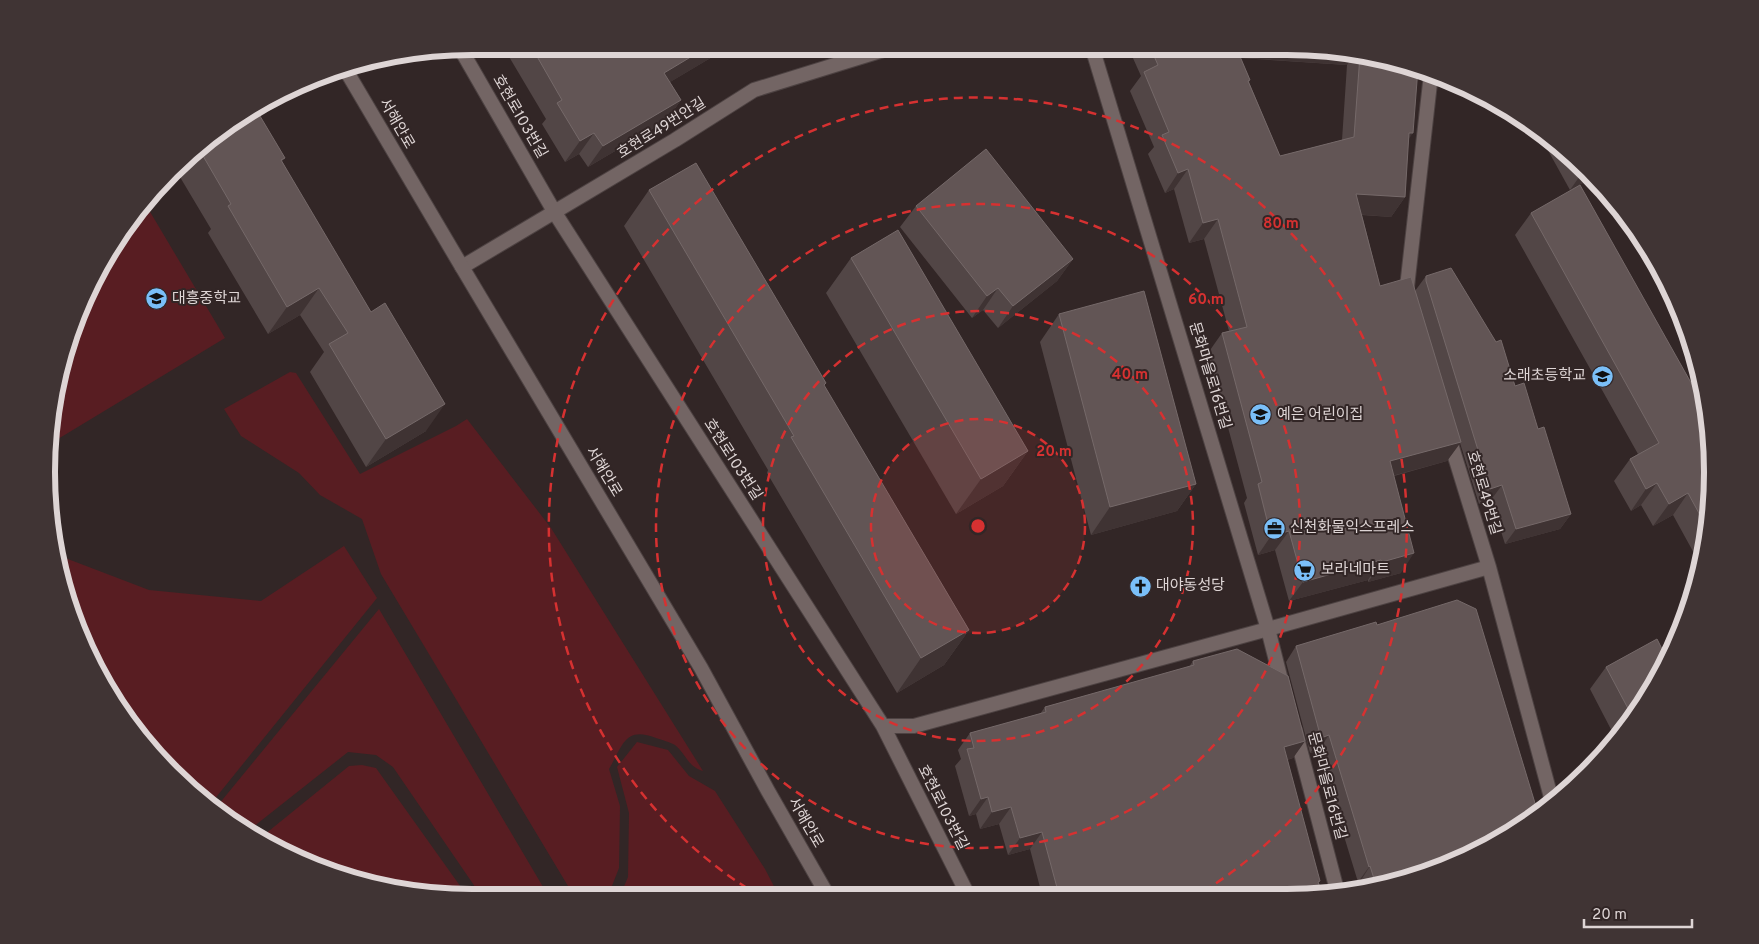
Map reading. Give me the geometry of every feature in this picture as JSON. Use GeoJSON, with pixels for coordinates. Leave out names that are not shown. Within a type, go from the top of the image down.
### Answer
{"type":"FeatureCollection","features":[{"type":"Feature","properties":{"kind":"street","name":"호현로103번길"},"geometry":{"type":"LineString","coordinates":[[464,55],[555,213],[882,726],[965,889]]}},
{"type":"Feature","properties":{"kind":"street","name":"호현로49번안길"},"geometry":{"type":"LineString","coordinates":[[462,267],[555,213],[754,90],[867,55]]}},
{"type":"Feature","properties":{"kind":"street","name":"문화마을로16번길"},"geometry":{"type":"LineString","coordinates":[[1094,55],[1268,629],[1336,886]]}},
{"type":"Feature","properties":{"kind":"street","name":"서해안로"},"geometry":{"type":"LineString","coordinates":[[348,74],[696,659],[824,889]]}},
{"type":"Feature","properties":{"kind":"street"},"geometry":{"type":"LineString","coordinates":[[1409,306],[1406,297],[1430,81]]}},
{"type":"Feature","properties":{"kind":"street","name":"호현로49번길"},"geometry":{"type":"LineString","coordinates":[[1443,418],[1489,566],[1550,795]]}},
{"type":"Feature","properties":{"kind":"street"},"geometry":{"type":"LineString","coordinates":[[882,726],[914,726],[1489,566]]}},
{"type":"Feature","properties":{"kind":"shaded area"},"geometry":{"type":"Polygon","coordinates":[[[148,209],[225,338],[57,440],[63,391],[69,364],[87,312],[125,240],[148,209]]]}},
{"type":"Feature","properties":{"kind":"shaded area"},"geometry":{"type":"Polygon","coordinates":[[[290,372],[296,373],[360,474],[467,419],[551,528],[703,771],[690,763],[675,745],[663,740],[638,734],[631,736],[622,745],[609,769],[620,806],[619,868],[611,889],[570,889],[381,574],[362,519],[320,495],[299,473],[241,436],[224,409],[290,372]]]}},
{"type":"Feature","properties":{"kind":"shaded area"},"geometry":{"type":"Polygon","coordinates":[[[344,546],[377,598],[214,800],[197,786],[158,747],[125,704],[87,632],[77,606],[64,558],[149,590],[261,601],[344,546]]]}},
{"type":"Feature","properties":{"kind":"shaded area"},"geometry":{"type":"Polygon","coordinates":[[[379,609],[544,889],[477,889],[393,767],[376,755],[348,752],[253,827],[219,804],[379,609]]]}},
{"type":"Feature","properties":{"kind":"shaded area"},"geometry":{"type":"Polygon","coordinates":[[[637,742],[668,750],[689,776],[715,791],[765,869],[775,889],[623,889],[628,877],[629,813],[617,767],[637,742]]]}},
{"type":"Feature","properties":{"kind":"shaded area"},"geometry":{"type":"Polygon","coordinates":[[[362,765],[376,768],[462,889],[418,885],[364,875],[312,857],[265,834],[349,766],[362,765]]]}},
{"type":"Feature","properties":{"kind":"building"},"geometry":{"type":"Polygon","coordinates":[[[536,55],[694,55],[664,73],[681,100],[603,146],[594,133],[580,141],[557,103],[562,100],[536,55]]]}},
{"type":"Feature","properties":{"kind":"building"},"geometry":{"type":"Polygon","coordinates":[[[1154,55],[1239,55],[1250,80],[1248,81],[1280,156],[1354,137],[1360,62],[1417,76],[1413,133],[1409,133],[1405,197],[1356,194],[1380,286],[1411,277],[1461,442],[1390,461],[1414,553],[1382,562],[1381,560],[1303,582],[1289,531],[1271,536],[1258,484],[1262,482],[1222,333],[1247,327],[1218,219],[1203,223],[1188,169],[1178,173],[1162,135],[1169,132],[1144,72],[1158,65],[1154,55]]]}},
{"type":"Feature","properties":{"kind":"building"},"geometry":{"type":"Polygon","coordinates":[[[259,114],[285,158],[281,160],[371,312],[385,303],[445,404],[386,439],[329,344],[348,333],[319,288],[287,307],[228,206],[231,204],[202,154],[240,125],[259,114]]]}},
{"type":"Feature","properties":{"kind":"building"},"geometry":{"type":"Polygon","coordinates":[[[986,149],[1073,259],[1013,306],[998,288],[987,296],[916,206],[986,149]]]}},
{"type":"Feature","properties":{"kind":"building"},"geometry":{"type":"Polygon","coordinates":[[[696,163],[826,383],[824,385],[969,630],[921,658],[791,437],[794,436],[649,190],[696,163]]]}},
{"type":"Feature","properties":{"kind":"building"},"geometry":{"type":"Polygon","coordinates":[[[1580,185],[1696,392],[1703,445],[1704,472],[1701,517],[1688,493],[1669,504],[1657,483],[1646,489],[1630,459],[1659,443],[1531,213],[1580,185]]]}},
{"type":"Feature","properties":{"kind":"building"},"geometry":{"type":"Polygon","coordinates":[[[898,230],[1028,451],[981,479],[851,258],[898,230]]]}},
{"type":"Feature","properties":{"kind":"building"},"geometry":{"type":"Polygon","coordinates":[[[1451,268],[1496,342],[1501,340],[1515,386],[1524,383],[1538,429],[1544,427],[1571,514],[1516,529],[1502,485],[1490,489],[1426,281],[1426,276],[1451,268]]]}},
{"type":"Feature","properties":{"kind":"building"},"geometry":{"type":"Polygon","coordinates":[[[1144,291],[1196,484],[1110,507],[1059,314],[1144,291]]]}},
{"type":"Feature","properties":{"kind":"building"},"geometry":{"type":"Polygon","coordinates":[[[1457,600],[1476,609],[1536,807],[1495,833],[1447,857],[1421,867],[1374,880],[1329,735],[1321,738],[1296,646],[1376,622],[1377,625],[1457,600]]]}},
{"type":"Feature","properties":{"kind":"building"},"geometry":{"type":"Polygon","coordinates":[[[1657,639],[1663,651],[1648,681],[1629,711],[1606,667],[1657,639]]]}},
{"type":"Feature","properties":{"kind":"building"},"geometry":{"type":"Polygon","coordinates":[[[1237,649],[1288,676],[1305,741],[1284,747],[1320,881],[1318,882],[1320,887],[1057,889],[1042,832],[1020,838],[1011,807],[992,812],[988,797],[981,799],[967,749],[974,748],[970,733],[1046,712],[1045,707],[1194,665],[1193,661],[1237,649]]]}},
{"type":"Feature","properties":{"kind":"place","name":"대흥중학교"},"geometry":{"type":"Point","coordinates":[156,299]}},
{"type":"Feature","properties":{"kind":"place","name":"소래초등학교"},"geometry":{"type":"Point","coordinates":[1602,376]}},
{"type":"Feature","properties":{"kind":"place","name":"예은 어린이집"},"geometry":{"type":"Point","coordinates":[1261,415]}},
{"type":"Feature","properties":{"kind":"place","name":"신천화물익스프레스"},"geometry":{"type":"Point","coordinates":[1274,528]}},
{"type":"Feature","properties":{"kind":"place","name":"보라네마트"},"geometry":{"type":"Point","coordinates":[1305,570]}},
{"type":"Feature","properties":{"kind":"place","name":"대야동성당"},"geometry":{"type":"Point","coordinates":[1140,586]}}]}
